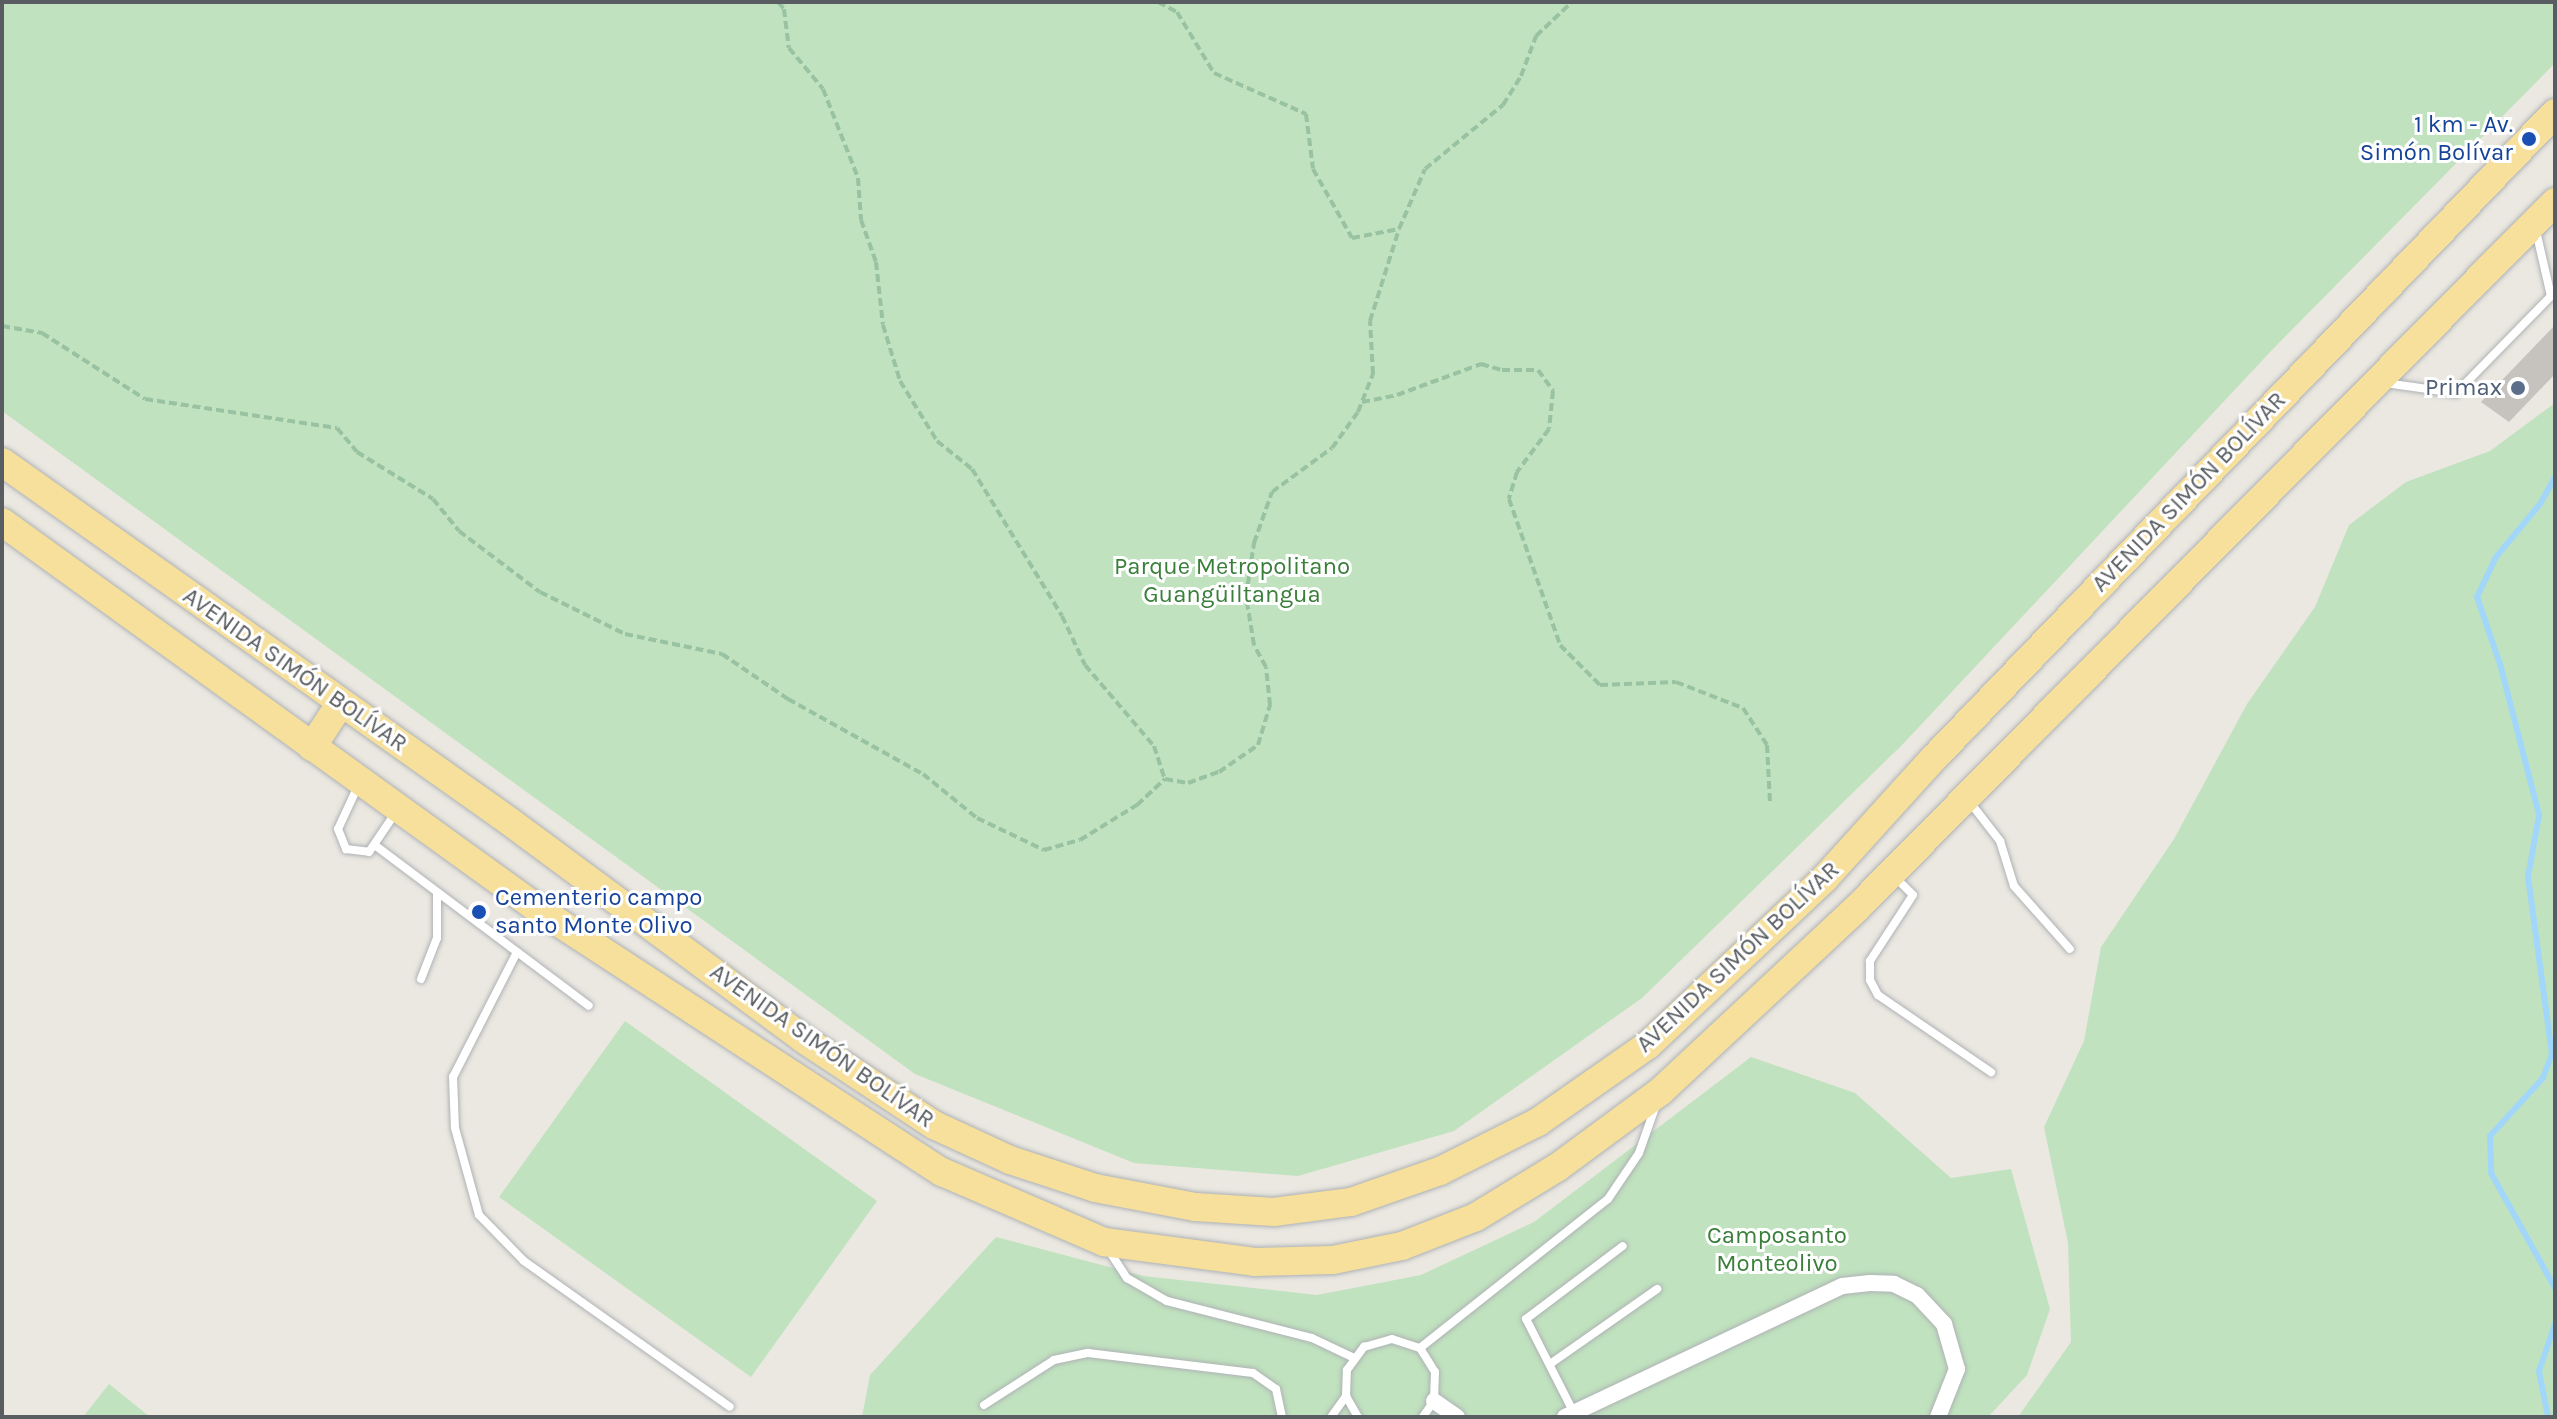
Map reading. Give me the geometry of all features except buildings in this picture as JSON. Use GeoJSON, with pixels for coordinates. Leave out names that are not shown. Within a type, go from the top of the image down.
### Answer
{"type":"FeatureCollection","features":[{"type":"Feature","properties":{"kind":"highway","name":"AVENIDA SIMÓN BOLÍVAR"},"geometry":{"type":"LineString","coordinates":[[2,462],[509,821],[802,1038],[934,1125],[1010,1160],[1095,1188],[1195,1207],[1274,1212],[1351,1202],[1440,1171],[1538,1122],[1648,1045],[1825,878],[1934,758],[2555,113]]}},
{"type":"Feature","properties":{"kind":"highway","name":"AVENIDA SIMÓN BOLÍVAR"},"geometry":{"type":"LineString","coordinates":[[2,522],[538,909],[942,1172],[1104,1242],[1255,1262],[1333,1260],[1402,1246],[1476,1217],[1558,1167],[1661,1091],[1891,874],[2381,382],[2555,202]]}},
{"type":"Feature","properties":{"kind":"highway"},"geometry":{"type":"LineString","coordinates":[[312,747],[340,704]]}},
{"type":"Feature","properties":{"kind":"street"},"geometry":{"type":"LineString","coordinates":[[1570,1416],[1842,1286],[1870,1283],[1894,1284],[1917,1295],[1944,1324],[1957,1369],[1938,1417]]}},
{"type":"Feature","properties":{"kind":"street"},"geometry":{"type":"LineString","coordinates":[[1434,1401],[1457,1417]]}},
{"type":"Feature","properties":{"kind":"lane"},"geometry":{"type":"LineString","coordinates":[[2381,382],[2456,393],[2551,296],[2534,223]]}},
{"type":"Feature","properties":{"kind":"lane"},"geometry":{"type":"LineString","coordinates":[[360,782],[337,835],[354,852],[376,846],[398,809]]}},
{"type":"Feature","properties":{"kind":"lane"},"geometry":{"type":"LineString","coordinates":[[1966,798],[2000,841],[2014,886],[2070,949]]}},
{"type":"Feature","properties":{"kind":"lane"},"geometry":{"type":"LineString","coordinates":[[376,846],[589,1006]]}},
{"type":"Feature","properties":{"kind":"lane"},"geometry":{"type":"LineString","coordinates":[[1891,874],[1913,895],[1870,961],[1870,980],[1878,995],[1991,1072]]}},
{"type":"Feature","properties":{"kind":"lane"},"geometry":{"type":"LineString","coordinates":[[421,979],[437,938],[437,893]]}},
{"type":"Feature","properties":{"kind":"lane"},"geometry":{"type":"LineString","coordinates":[[517,952],[453,1077],[455,1128],[479,1215],[524,1261],[730,1407]]}},
{"type":"Feature","properties":{"kind":"lane"},"geometry":{"type":"LineString","coordinates":[[1420,1348],[1608,1199],[1639,1153],[1661,1091]]}},
{"type":"Feature","properties":{"kind":"lane"},"geometry":{"type":"LineString","coordinates":[[1104,1242],[1127,1278],[1167,1301],[1312,1338],[1354,1358]]}},
{"type":"Feature","properties":{"kind":"lane"},"geometry":{"type":"LineString","coordinates":[[1570,1416],[1550,1364],[1526,1319],[1623,1246]]}},
{"type":"Feature","properties":{"kind":"lane"},"geometry":{"type":"LineString","coordinates":[[1550,1364],[1657,1289]]}},
{"type":"Feature","properties":{"kind":"lane"},"geometry":{"type":"LineString","coordinates":[[1331,1417],[1346,1396],[1354,1358],[1377,1341],[1407,1341],[1420,1348],[1435,1372],[1434,1401],[1423,1417]]}},
{"type":"Feature","properties":{"kind":"lane"},"geometry":{"type":"LineString","coordinates":[[984,1405],[1054,1360],[1088,1353],[1253,1373],[1276,1389],[1282,1417]]}},
{"type":"Feature","properties":{"kind":"lane"},"geometry":{"type":"LineString","coordinates":[[1346,1396],[1358,1417]]}},
{"type":"Feature","properties":{"kind":"path"},"geometry":{"type":"LineString","coordinates":[[778,2],[784,9],[789,48],[823,89],[858,178],[861,220],[876,262],[883,325],[900,381],[937,441],[972,469],[1062,616],[1085,665],[1154,746],[1165,779]]}},
{"type":"Feature","properties":{"kind":"path"},"geometry":{"type":"LineString","coordinates":[[1158,2],[1177,12],[1214,73],[1306,114],[1313,169],[1352,238],[1399,229]]}},
{"type":"Feature","properties":{"kind":"path"},"geometry":{"type":"LineString","coordinates":[[1165,779],[1188,783],[1219,772],[1258,745],[1270,705],[1266,667],[1254,645],[1246,596],[1254,543],[1272,492],[1332,448],[1362,402],[1373,374],[1370,321],[1399,229],[1425,169],[1503,105],[1521,76],[1536,36],[1572,2]]}},
{"type":"Feature","properties":{"kind":"path"},"geometry":{"type":"LineString","coordinates":[[2,326],[42,333],[145,399],[337,428],[357,452],[433,499],[459,531],[540,592],[625,634],[722,654],[788,699],[923,774],[977,818],[1044,850],[1080,840],[1137,805],[1165,779]]}},
{"type":"Feature","properties":{"kind":"path"},"geometry":{"type":"LineString","coordinates":[[1362,402],[1481,364],[1502,370],[1538,370],[1553,391],[1549,429],[1517,472],[1509,499],[1560,645],[1600,685],[1676,682],[1743,708],[1767,745],[1770,802]]}},
{"type":"Feature","properties":{"kind":"green space","name":"Parque Metropolitano Guangüiltangua"},"geometry":{"type":"Polygon","coordinates":[[[2,2],[2555,2],[2555,63],[2272,350],[1903,744],[1642,998],[1454,1131],[1298,1176],[1134,1163],[915,1074],[2,411],[2,2]]]}},
{"type":"Feature","properties":{"kind":"green space"},"geometry":{"type":"Polygon","coordinates":[[[2555,403],[2555,1417],[2018,1417],[2071,1342],[2068,1243],[2044,1127],[2084,1041],[2101,947],[2174,839],[2247,704],[2315,607],[2349,525],[2406,482],[2490,451],[2555,403]]]}},
{"type":"Feature","properties":{"kind":"green space"},"geometry":{"type":"Polygon","coordinates":[[[625,1021],[877,1201],[751,1377],[499,1197],[625,1021]]]}},
{"type":"Feature","properties":{"kind":"green space","name":"Camposanto Monteolivo"},"geometry":{"type":"Polygon","coordinates":[[[1751,1057],[1855,1093],[1951,1178],[2011,1169],[2050,1309],[2027,1375],[1988,1417],[862,1417],[870,1375],[996,1237],[1143,1276],[1317,1295],[1421,1275],[1534,1222],[1751,1057]]]}},
{"type":"Feature","properties":{"kind":"green space"},"geometry":{"type":"Polygon","coordinates":[[[109,1384],[150,1417],[83,1417],[109,1384]]]}},
{"type":"Feature","properties":{"kind":"waterway"},"geometry":{"type":"LineString","coordinates":[[2555,477],[2540,504],[2496,557],[2477,597],[2500,664],[2539,815],[2528,877],[2552,1054],[2543,1078],[2490,1136],[2491,1173],[2555,1288]]}},
{"type":"Feature","properties":{"kind":"waterway"},"geometry":{"type":"LineString","coordinates":[[2548,1417],[2539,1371],[2555,1324]]}},
{"type":"Feature","properties":{"kind":"place","name":"1 km - Av. Simón Bolívar"},"geometry":{"type":"Point","coordinates":[2529,139]}},
{"type":"Feature","properties":{"kind":"place","name":"Primax"},"geometry":{"type":"Point","coordinates":[2518,388]}},
{"type":"Feature","properties":{"kind":"place","name":"Cementerio campo santo Monte Olivo"},"geometry":{"type":"Point","coordinates":[479,912]}}]}
